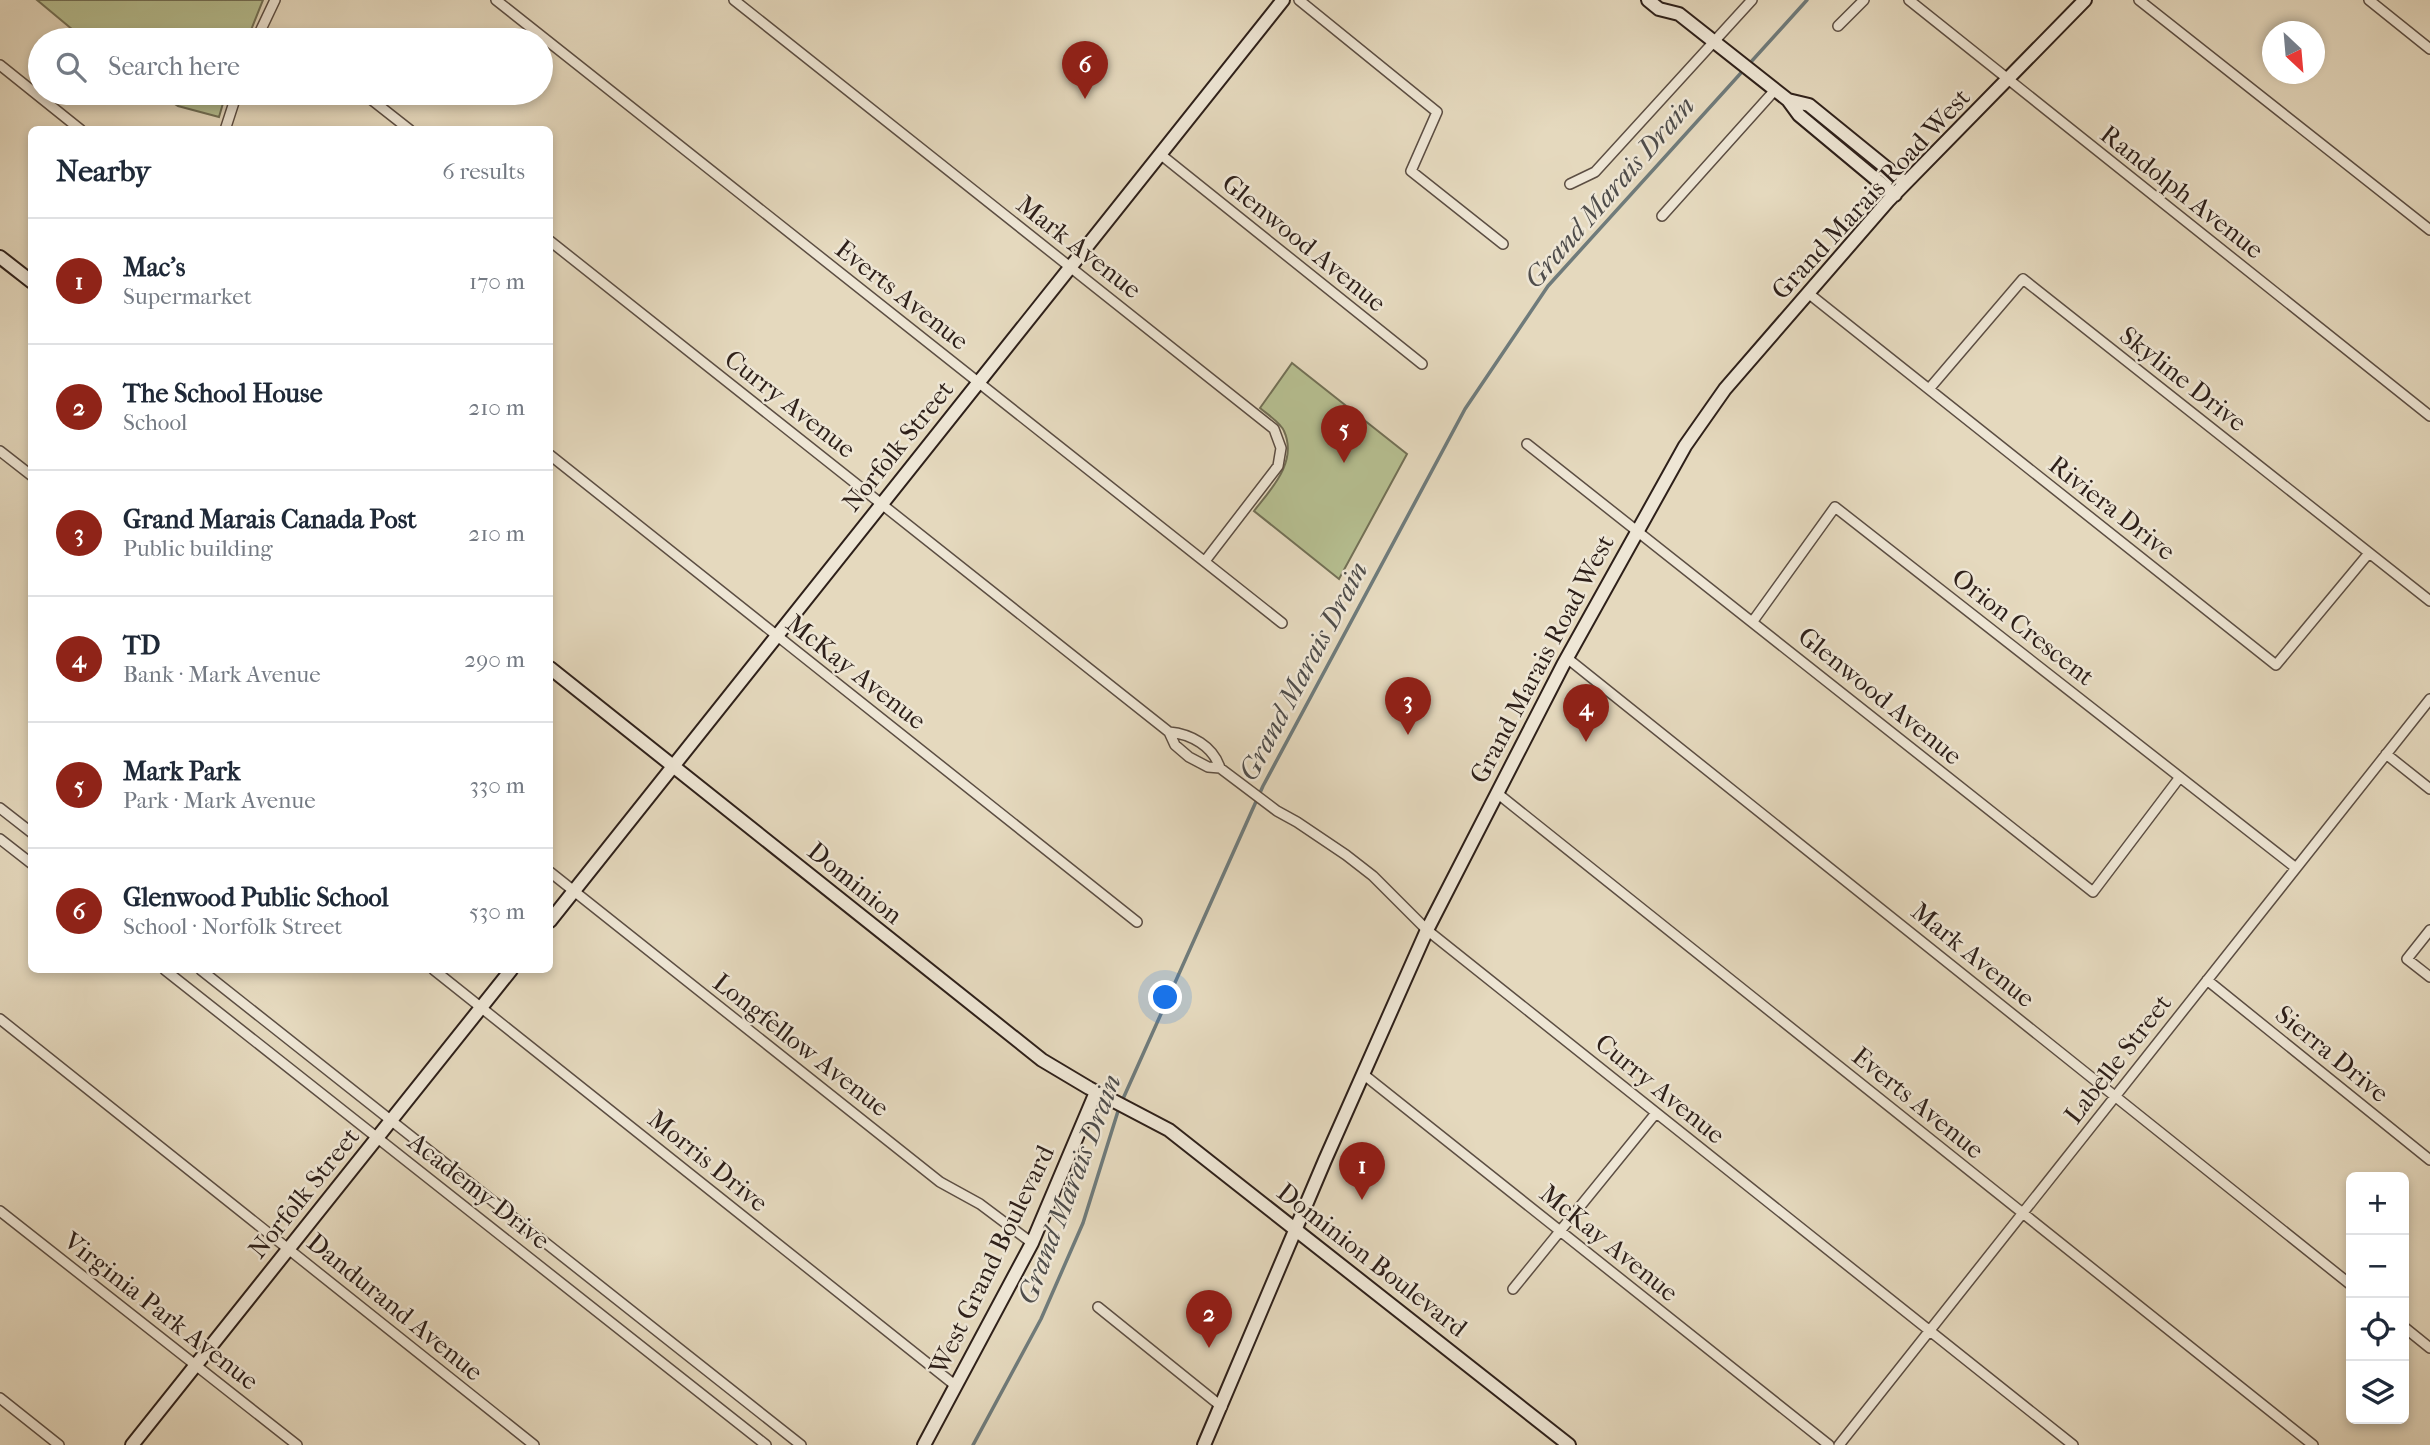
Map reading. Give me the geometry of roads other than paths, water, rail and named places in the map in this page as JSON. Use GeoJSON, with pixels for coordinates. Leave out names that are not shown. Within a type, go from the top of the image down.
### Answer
{"type":"FeatureCollection","features":[{"type":"Feature","properties":{"kind":"street"},"geometry":{"type":"LineString","coordinates":[[262,28],[275,0]]}},
{"type":"Feature","properties":{"kind":"street","name":"Everts Avenue"},"geometry":{"type":"LineString","coordinates":[[496,0],[531,28]]}},
{"type":"Feature","properties":{"kind":"street","name":"Mark Avenue"},"geometry":{"type":"LineString","coordinates":[[734,0],[1274,429],[1281,448],[1278,466],[1205,561]]}},
{"type":"Feature","properties":{"kind":"street","name":"Norfolk Street"},"geometry":{"type":"LineString","coordinates":[[553,917],[1283,0]]}},
{"type":"Feature","properties":{"kind":"street"},"geometry":{"type":"LineString","coordinates":[[1299,0],[1437,112],[1411,171],[1503,244]]}},
{"type":"Feature","properties":{"kind":"street"},"geometry":{"type":"LineString","coordinates":[[1648,0],[1659,9],[1679,14],[1770,85],[1788,100],[1798,115],[1895,195]]}},
{"type":"Feature","properties":{"kind":"street"},"geometry":{"type":"LineString","coordinates":[[1673,0],[1679,14]]}},
{"type":"Feature","properties":{"kind":"street"},"geometry":{"type":"LineString","coordinates":[[1570,184],[1595,172],[1718,44],[1752,0]]}},
{"type":"Feature","properties":{"kind":"street"},"geometry":{"type":"LineString","coordinates":[[1838,26],[1864,0]]}},
{"type":"Feature","properties":{"kind":"street","name":"Randolph Avenue"},"geometry":{"type":"LineString","coordinates":[[1909,0],[2430,416]]}},
{"type":"Feature","properties":{"kind":"street","name":"Grand Marais Road West"},"geometry":{"type":"LineString","coordinates":[[1204,1445],[1427,930],[1567,657],[1685,446],[1725,389],[1905,183],[2085,0]]}},
{"type":"Feature","properties":{"kind":"street"},"geometry":{"type":"LineString","coordinates":[[2139,0],[2430,230]]}},
{"type":"Feature","properties":{"kind":"street"},"geometry":{"type":"LineString","coordinates":[[2369,0],[2430,49]]}},
{"type":"Feature","properties":{"kind":"street","name":"Everts Avenue"},"geometry":{"type":"LineString","coordinates":[[553,45],[1282,623]]}},
{"type":"Feature","properties":{"kind":"street"},"geometry":{"type":"LineString","coordinates":[[0,65],[28,87]]}},
{"type":"Feature","properties":{"kind":"street"},"geometry":{"type":"LineString","coordinates":[[1662,216],[1770,85]]}},
{"type":"Feature","properties":{"kind":"street"},"geometry":{"type":"LineString","coordinates":[[1788,100],[1809,105],[1905,183]]}},
{"type":"Feature","properties":{"kind":"street"},"geometry":{"type":"LineString","coordinates":[[50,105],[76,126]]}},
{"type":"Feature","properties":{"kind":"street"},"geometry":{"type":"LineString","coordinates":[[226,126],[233,105]]}},
{"type":"Feature","properties":{"kind":"street"},"geometry":{"type":"LineString","coordinates":[[378,105],[405,126]]}},
{"type":"Feature","properties":{"kind":"street","name":"Glenwood Avenue"},"geometry":{"type":"LineString","coordinates":[[1160,154],[1422,365]]}},
{"type":"Feature","properties":{"kind":"street","name":"Curry Avenue"},"geometry":{"type":"LineString","coordinates":[[553,243],[1168,732],[1175,745],[1189,757],[1208,767],[1220,768],[1373,876],[1427,930],[2073,1445]]}},
{"type":"Feature","properties":{"kind":"street"},"geometry":{"type":"LineString","coordinates":[[0,257],[28,279]]}},
{"type":"Feature","properties":{"kind":"street","name":"Skyline Drive"},"geometry":{"type":"LineString","coordinates":[[1928,389],[2023,279],[2430,601]]}},
{"type":"Feature","properties":{"kind":"street","name":"Riviera Drive"},"geometry":{"type":"LineString","coordinates":[[1808,293],[2276,665],[2369,553]]}},
{"type":"Feature","properties":{"kind":"street","name":"Glenwood Avenue"},"geometry":{"type":"LineString","coordinates":[[1527,444],[2093,892],[2180,777]]}},
{"type":"Feature","properties":{"kind":"street"},"geometry":{"type":"LineString","coordinates":[[0,451],[28,473]]}},
{"type":"Feature","properties":{"kind":"street","name":"McKay Avenue"},"geometry":{"type":"LineString","coordinates":[[553,457],[1137,922]]}},
{"type":"Feature","properties":{"kind":"street","name":"Orion Crescent"},"geometry":{"type":"LineString","coordinates":[[1753,621],[1835,507],[2296,868]]}},
{"type":"Feature","properties":{"kind":"street","name":"Mark Avenue"},"geometry":{"type":"LineString","coordinates":[[1567,657],[2346,1281]]}},
{"type":"Feature","properties":{"kind":"street","name":"Dominion"},"geometry":{"type":"LineString","coordinates":[[553,670],[1042,1060],[1144,1116]]}},
{"type":"Feature","properties":{"kind":"street","name":"Labelle Street"},"geometry":{"type":"LineString","coordinates":[[1839,1445],[2430,699]]}},
{"type":"Feature","properties":{"kind":"street","name":"Curry Avenue"},"geometry":{"type":"LineString","coordinates":[[1168,732],[1183,733],[1207,748],[1220,768]]}},
{"type":"Feature","properties":{"kind":"street"},"geometry":{"type":"LineString","coordinates":[[2386,754],[2430,789]]}},
{"type":"Feature","properties":{"kind":"street","name":"Everts Avenue"},"geometry":{"type":"LineString","coordinates":[[1497,793],[2313,1445]]}},
{"type":"Feature","properties":{"kind":"street"},"geometry":{"type":"LineString","coordinates":[[0,808],[28,830]]}},
{"type":"Feature","properties":{"kind":"street"},"geometry":{"type":"LineString","coordinates":[[0,839],[28,861]]}},
{"type":"Feature","properties":{"kind":"street","name":"Longfellow Avenue"},"geometry":{"type":"LineString","coordinates":[[553,874],[940,1182],[980,1204],[1032,1243]]}},
{"type":"Feature","properties":{"kind":"street"},"geometry":{"type":"LineString","coordinates":[[2430,930],[2407,959],[2430,977]]}},
{"type":"Feature","properties":{"kind":"street","name":"Academy Drive"},"geometry":{"type":"LineString","coordinates":[[169,973],[766,1445]]}},
{"type":"Feature","properties":{"kind":"street","name":"Academy Drive"},"geometry":{"type":"LineString","coordinates":[[205,973],[801,1445]]}},
{"type":"Feature","properties":{"kind":"street","name":"Morris Drive"},"geometry":{"type":"LineString","coordinates":[[438,973],[956,1386]]}},
{"type":"Feature","properties":{"kind":"street","name":"Norfolk Street"},"geometry":{"type":"LineString","coordinates":[[132,1445],[509,973]]}},
{"type":"Feature","properties":{"kind":"street","name":"Sierra Drive"},"geometry":{"type":"LineString","coordinates":[[2207,981],[2430,1160]]}},
{"type":"Feature","properties":{"kind":"street","name":"Dandurand Avenue"},"geometry":{"type":"LineString","coordinates":[[0,1019],[534,1445]]}},
{"type":"Feature","properties":{"kind":"street","name":"McKay Avenue"},"geometry":{"type":"LineString","coordinates":[[1363,1074],[1829,1445]]}},
{"type":"Feature","properties":{"kind":"street","name":"West Grand Boulevard"},"geometry":{"type":"LineString","coordinates":[[924,1445],[1032,1243],[1096,1092]]}},
{"type":"Feature","properties":{"kind":"street"},"geometry":{"type":"LineString","coordinates":[[1513,1289],[1656,1113]]}},
{"type":"Feature","properties":{"kind":"street","name":"Dominion Boulevard"},"geometry":{"type":"LineString","coordinates":[[1144,1116],[1192,1146],[1569,1445]]}},
{"type":"Feature","properties":{"kind":"street","name":"Virginia Park Avenue"},"geometry":{"type":"LineString","coordinates":[[0,1210],[297,1445]]}},
{"type":"Feature","properties":{"kind":"street"},"geometry":{"type":"LineString","coordinates":[[1098,1307],[1222,1407]]}},
{"type":"Feature","properties":{"kind":"street"},"geometry":{"type":"LineString","coordinates":[[2409,1331],[2430,1348]]}},
{"type":"Feature","properties":{"kind":"street"},"geometry":{"type":"LineString","coordinates":[[0,1398],[59,1445]]}},
{"type":"Feature","properties":{"kind":"waterway","name":"Grand Marais Drain"},"geometry":{"type":"LineString","coordinates":[[1122,1101],[1263,786],[1465,409],[1548,286],[1807,0]]}},
{"type":"Feature","properties":{"kind":"waterway","name":"Grand Marais Drain"},"geometry":{"type":"LineString","coordinates":[[973,1445],[1041,1319],[1083,1223],[1119,1108]]}},
{"type":"Feature","properties":{"kind":"place","name":"Glenwood Public School"},"geometry":{"type":"Point","coordinates":[1085,99]}},
{"type":"Feature","properties":{"kind":"place","name":"Mark Park"},"geometry":{"type":"Point","coordinates":[1344,463]}},
{"type":"Feature","properties":{"kind":"place","name":"Grand Marais Canada Post"},"geometry":{"type":"Point","coordinates":[1408,735]}},
{"type":"Feature","properties":{"kind":"place","name":"TD"},"geometry":{"type":"Point","coordinates":[1586,742]}},
{"type":"Feature","properties":{"kind":"place","name":"Mac's"},"geometry":{"type":"Point","coordinates":[1362,1200]}},
{"type":"Feature","properties":{"kind":"place","name":"The School House"},"geometry":{"type":"Point","coordinates":[1209,1348]}}]}
